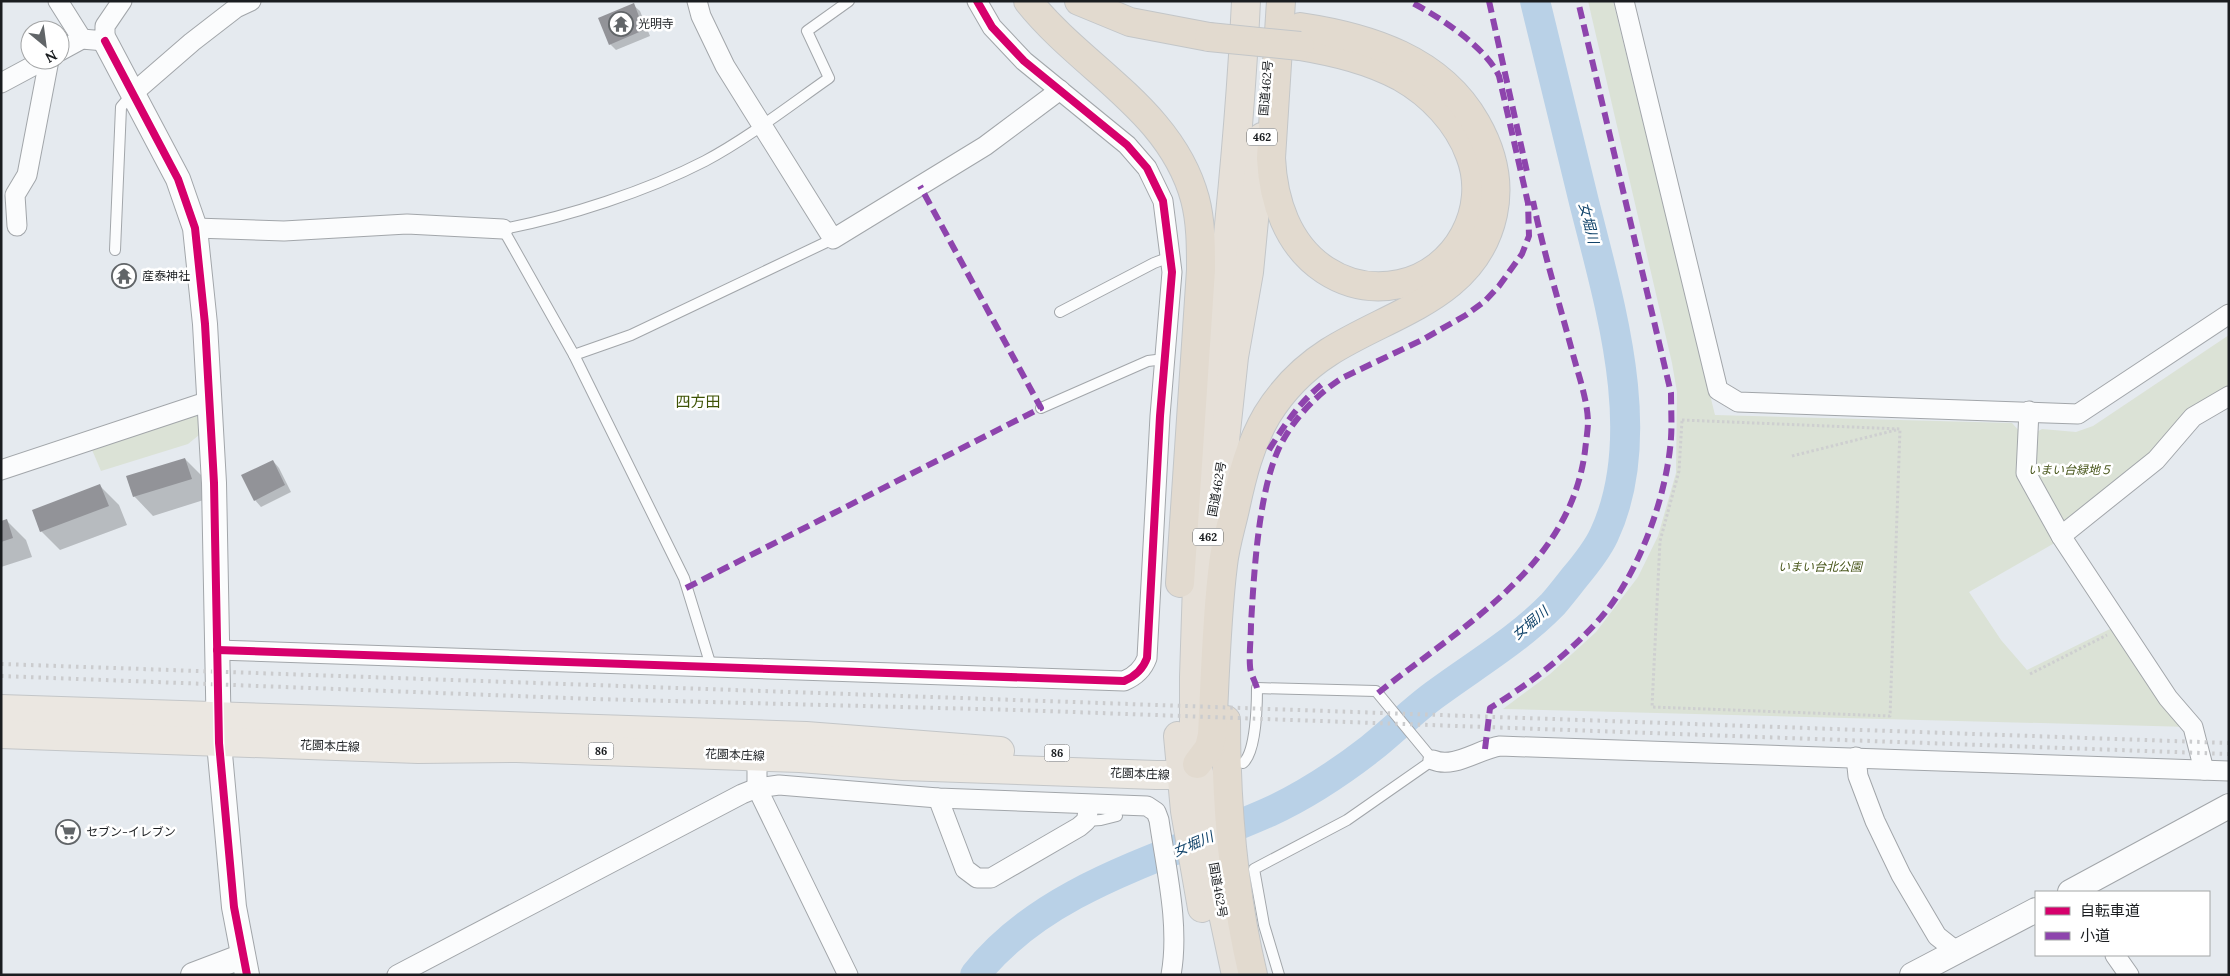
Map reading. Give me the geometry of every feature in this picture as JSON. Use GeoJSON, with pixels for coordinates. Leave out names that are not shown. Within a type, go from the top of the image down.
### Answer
{"type":"FeatureCollection","features":[{"type":"Feature","properties":{"kind":"highway"},"geometry":{"type":"LineString","coordinates":[[1028,1],[1056,32],[1129,97],[1153,122],[1176,154],[1187,176],[1195,199],[1199,222],[1201,270],[1180,583]]}},
{"type":"Feature","properties":{"kind":"highway"},"geometry":{"type":"LineString","coordinates":[[1079,1],[1130,22],[1210,27],[1300,36],[1348,36],[1395,52],[1418,64],[1450,89],[1471,114],[1492,156],[1496,181],[1495,204],[1490,227],[1481,248],[1469,266],[1453,282],[1431,298],[1330,351],[1294,380],[1276,402],[1257,436],[1246,461],[1223,562],[1217,631],[1212,735],[1209,748],[1185,765]]}},
{"type":"Feature","properties":{"kind":"highway"},"geometry":{"type":"LineString","coordinates":[[1122,1],[1210,27]]}},
{"type":"Feature","properties":{"kind":"highway","name":"国道462号"},"geometry":{"type":"LineString","coordinates":[[1217,975],[1215,881],[1206,803],[1185,765],[1176,651],[1180,583],[1203,461],[1233,186],[1241,94],[1246,1]]}},
{"type":"Feature","properties":{"kind":"highway","name":"国道462号"},"geometry":{"type":"LineString","coordinates":[[1185,765],[1194,730],[1198,584],[1220,487],[1234,357],[1249,272],[1274,1]]}},
{"type":"Feature","properties":{"kind":"highway"},"geometry":{"type":"LineString","coordinates":[[1281,1],[1271,158],[1272,179],[1283,218],[1305,253],[1327,272],[1353,284],[1373,287],[1391,286],[1426,275],[1442,264],[1456,250],[1466,234],[1473,215],[1476,194],[1475,175],[1471,155],[1462,137],[1437,104],[1402,78],[1300,36]]}},
{"type":"Feature","properties":{"kind":"highway"},"geometry":{"type":"LineString","coordinates":[[1240,489],[1229,609],[1226,682],[1206,803],[1215,881],[1242,930],[1253,975]]}},
{"type":"Feature","properties":{"kind":"highway","name":"国道462号"},"geometry":{"type":"LineString","coordinates":[[1215,881],[1236,975]]}},
{"type":"Feature","properties":{"kind":"main road","name":"花園本庄線"},"geometry":{"type":"LineString","coordinates":[[1,709],[418,749],[518,748],[757,756],[903,766],[1185,765]]}},
{"type":"Feature","properties":{"kind":"main road","name":"花園本庄線"},"geometry":{"type":"LineString","coordinates":[[1,734],[218,730],[806,736],[1185,765]]}},
{"type":"Feature","properties":{"kind":"street"},"geometry":{"type":"LineString","coordinates":[[58,1],[94,40],[132,94],[178,179],[195,228],[204,324],[214,483],[218,730],[228,852],[245,966],[193,975]]}},
{"type":"Feature","properties":{"kind":"street"},"geometry":{"type":"LineString","coordinates":[[70,48],[94,40],[122,1]]}},
{"type":"Feature","properties":{"kind":"street"},"geometry":{"type":"LineString","coordinates":[[132,94],[192,42],[236,8],[251,1]]}},
{"type":"Feature","properties":{"kind":"street"},"geometry":{"type":"LineString","coordinates":[[697,1],[701,16],[725,66],[833,240],[985,146],[1060,90]]}},
{"type":"Feature","properties":{"kind":"street"},"geometry":{"type":"LineString","coordinates":[[217,650],[711,666],[1090,686],[1132,678],[1144,666],[1147,658],[1164,359],[1172,272],[1163,201],[1146,168],[1127,145],[1024,61],[992,27],[977,1]]}},
{"type":"Feature","properties":{"kind":"street"},"geometry":{"type":"LineString","coordinates":[[1624,1],[1718,390],[1738,402],[2078,414],[2229,314]]}},
{"type":"Feature","properties":{"kind":"street"},"geometry":{"type":"LineString","coordinates":[[1,83],[25,70]]}},
{"type":"Feature","properties":{"kind":"street"},"geometry":{"type":"LineString","coordinates":[[18,226],[9,205],[26,175],[47,70]]}},
{"type":"Feature","properties":{"kind":"street"},"geometry":{"type":"LineString","coordinates":[[195,228],[284,231],[407,224],[503,230]]}},
{"type":"Feature","properties":{"kind":"street"},"geometry":{"type":"LineString","coordinates":[[2061,536],[2156,460],[2193,417],[2229,396]]}},
{"type":"Feature","properties":{"kind":"street"},"geometry":{"type":"LineString","coordinates":[[1,470],[209,400]]}},
{"type":"Feature","properties":{"kind":"street"},"geometry":{"type":"LineString","coordinates":[[2029,411],[2026,473],[2061,536],[2121,628],[2168,698],[2193,727],[2204,770]]}},
{"type":"Feature","properties":{"kind":"street"},"geometry":{"type":"LineString","coordinates":[[1431,758],[1446,763],[1488,748],[1500,746],[2229,771]]}},
{"type":"Feature","properties":{"kind":"street"},"geometry":{"type":"LineString","coordinates":[[757,756],[758,788],[848,975]]}},
{"type":"Feature","properties":{"kind":"street"},"geometry":{"type":"LineString","coordinates":[[1856,757],[1858,776],[1875,821],[1901,875],[1937,936],[1956,951]]}},
{"type":"Feature","properties":{"kind":"street"},"geometry":{"type":"LineString","coordinates":[[397,975],[758,788],[779,785],[938,798],[1148,806],[1156,812],[1159,820],[1170,899],[1173,953],[1171,975]]}},
{"type":"Feature","properties":{"kind":"street"},"geometry":{"type":"LineString","coordinates":[[938,798],[965,869],[976,878],[991,878],[1087,816]]}},
{"type":"Feature","properties":{"kind":"street"},"geometry":{"type":"LineString","coordinates":[[2072,891],[2229,806]]}},
{"type":"Feature","properties":{"kind":"street"},"geometry":{"type":"LineString","coordinates":[[1912,975],[2035,911]]}},
{"type":"Feature","properties":{"kind":"street"},"geometry":{"type":"LineString","coordinates":[[2116,956],[2129,975]]}},
{"type":"Feature","properties":{"kind":"lane"},"geometry":{"type":"LineString","coordinates":[[711,666],[684,578],[574,356],[503,230],[538,223],[643,188],[706,160],[761,124],[829,78],[807,31],[849,1]]}},
{"type":"Feature","properties":{"kind":"lane"},"geometry":{"type":"LineString","coordinates":[[115,250],[121,107],[132,94]]}},
{"type":"Feature","properties":{"kind":"lane"},"geometry":{"type":"LineString","coordinates":[[574,356],[631,334],[833,240]]}},
{"type":"Feature","properties":{"kind":"lane"},"geometry":{"type":"LineString","coordinates":[[1060,312],[1154,263],[1170,257]]}},
{"type":"Feature","properties":{"kind":"lane"},"geometry":{"type":"LineString","coordinates":[[1041,408],[1148,361],[1164,359]]}},
{"type":"Feature","properties":{"kind":"lane"},"geometry":{"type":"LineString","coordinates":[[1243,763],[1247,760],[1252,742],[1257,688],[1372,690],[1381,695],[1431,758],[1347,820],[1254,869],[1264,925],[1280,975]]}},
{"type":"Feature","properties":{"kind":"lane"},"geometry":{"type":"LineString","coordinates":[[1087,816],[1102,820],[1117,816]]}},
{"type":"Feature","properties":{"kind":"path"},"geometry":{"type":"LineString","coordinates":[[1682,420],[1900,429],[1890,716],[1652,707],[1660,541],[1679,471],[1682,420]]}},
{"type":"Feature","properties":{"kind":"path"},"geometry":{"type":"LineString","coordinates":[[1792,456],[1900,429]]}},
{"type":"Feature","properties":{"kind":"path"},"geometry":{"type":"LineString","coordinates":[[2030,674],[2121,628]]}},
{"type":"Feature","properties":{"kind":"green space","name":"いまい台北公園"},"geometry":{"type":"Polygon","coordinates":[[[1588,1],[1613,1],[1715,415],[2012,423],[2021,433],[2058,541],[1969,592],[2001,640],[2027,670],[2114,627],[2190,727],[1503,709],[1550,674],[1596,632],[1638,577],[1658,536],[1676,473],[1677,392],[1672,363],[1588,1]]]}},
{"type":"Feature","properties":{"kind":"green space","name":"いまい台緑地５"},"geometry":{"type":"Polygon","coordinates":[[[2229,335],[2229,388],[2159,450],[2061,525],[2031,475],[2033,434],[2042,429],[2076,432],[2093,426],[2229,335]]]}},
{"type":"Feature","properties":{"kind":"green space"},"geometry":{"type":"Polygon","coordinates":[[[199,408],[199,435],[188,444],[101,471],[90,445],[199,408]]]}},
{"type":"Feature","properties":{"kind":"building","name":"光明寺"},"geometry":{"type":"Polygon","coordinates":[[[634,3],[644,30],[609,45],[598,18],[634,3]]]}},
{"type":"Feature","properties":{"kind":"building"},"geometry":{"type":"Polygon","coordinates":[[[185,458],[192,479],[133,497],[126,476],[185,458]]]}},
{"type":"Feature","properties":{"kind":"building"},"geometry":{"type":"Polygon","coordinates":[[[273,460],[285,485],[254,501],[241,475],[273,460]]]}},
{"type":"Feature","properties":{"kind":"building"},"geometry":{"type":"Polygon","coordinates":[[[100,484],[109,506],[40,532],[32,510],[100,484]]]}},
{"type":"Feature","properties":{"kind":"building"},"geometry":{"type":"Polygon","coordinates":[[[7,519],[13,538],[1,542],[1,521],[7,519]]]}},
{"type":"Feature","properties":{"kind":"waterway","name":"女堀川"},"geometry":{"type":"LineString","coordinates":[[975,975],[1004,944],[1037,918],[1073,896],[1111,877],[1282,806],[1321,784],[1346,767],[1411,713],[1540,617],[1564,591],[1601,541],[1618,496],[1624,455],[1625,412],[1621,368],[1604,282],[1535,1]]}},
{"type":"Feature","properties":{"kind":"railway"},"geometry":{"type":"LineString","coordinates":[[1,664],[2229,743]]}},
{"type":"Feature","properties":{"kind":"railway"},"geometry":{"type":"LineString","coordinates":[[1,676],[594,699],[1017,710],[2229,754]]}},
{"type":"Feature","properties":{"kind":"marked path"},"geometry":{"type":"LineString","coordinates":[[1257,688],[1251,671],[1250,656],[1258,534],[1266,488],[1272,467],[1279,448],[1291,427],[1314,400],[1342,378],[1422,340],[1466,315],[1485,301],[1499,286],[1522,254],[1529,236],[1528,203],[1499,76],[1492,65],[1472,43],[1447,23],[1409,1]]}},
{"type":"Feature","properties":{"kind":"marked path"},"geometry":{"type":"LineString","coordinates":[[1489,1],[1527,172]]}},
{"type":"Feature","properties":{"kind":"marked path"},"geometry":{"type":"LineString","coordinates":[[1485,749],[1490,708],[1533,680],[1559,659],[1596,623],[1611,605],[1637,561],[1647,536],[1656,511],[1668,461],[1671,432],[1671,393],[1578,1]]}},
{"type":"Feature","properties":{"kind":"marked path"},"geometry":{"type":"LineString","coordinates":[[686,588],[1041,408],[920,186]]}},
{"type":"Feature","properties":{"kind":"marked path"},"geometry":{"type":"LineString","coordinates":[[1378,693],[1476,618],[1507,590],[1535,561],[1558,528],[1575,492],[1585,451],[1588,424],[1586,403],[1533,201]]}},
{"type":"Feature","properties":{"kind":"marked path"},"geometry":{"type":"LineString","coordinates":[[1269,450],[1294,413],[1326,381]]}},
{"type":"Feature","properties":{"kind":"cycle path"},"geometry":{"type":"LineString","coordinates":[[217,650],[1124,681],[1132,677],[1141,669],[1147,658],[1160,416],[1172,272],[1163,201],[1147,168],[1127,145],[1024,61],[992,27],[977,1]]}},
{"type":"Feature","properties":{"kind":"cycle path"},"geometry":{"type":"LineString","coordinates":[[105,41],[178,179],[195,228],[205,324],[214,483],[219,743],[234,907],[247,975]]}},
{"type":"Feature","properties":{"kind":"place","name":"光明寺"},"geometry":{"type":"Point","coordinates":[621,24]}},
{"type":"Feature","properties":{"kind":"place","name":"産泰神社"},"geometry":{"type":"Point","coordinates":[124,276]}},
{"type":"Feature","properties":{"kind":"place","name":"セブン-イレブン"},"geometry":{"type":"Point","coordinates":[68,832]}},
{"type":"Feature","properties":{"kind":"district","name":"四方田"},"geometry":{"type":"Point","coordinates":[698,402]}}]}
